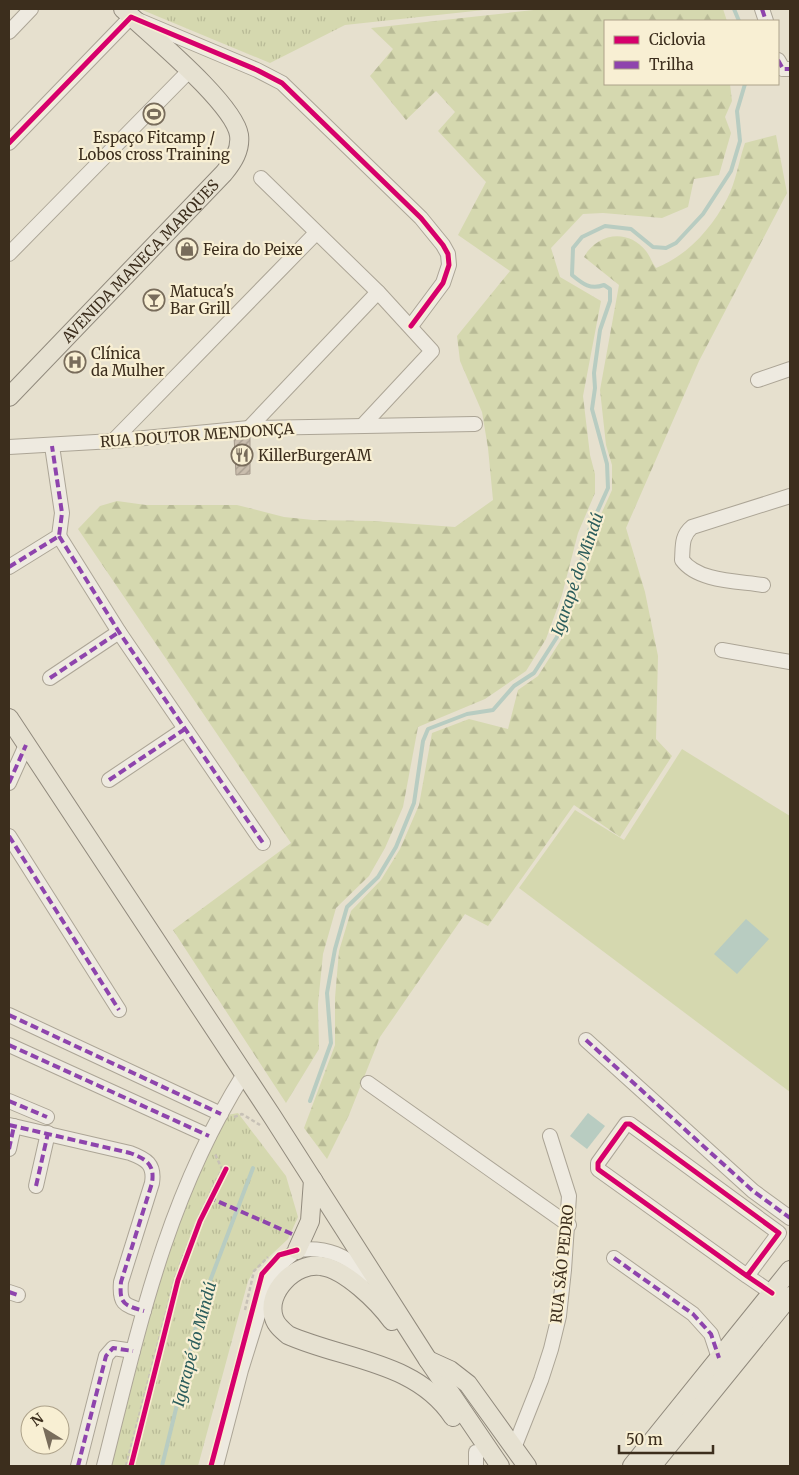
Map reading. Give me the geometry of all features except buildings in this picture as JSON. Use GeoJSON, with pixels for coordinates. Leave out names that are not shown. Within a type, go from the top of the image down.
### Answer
{"type":"FeatureCollection","features":[{"type":"Feature","properties":{"kind":"main road","name":"AVENIDA MANECA MARQUES"},"geometry":{"type":"LineString","coordinates":[[9,397],[232,164],[240,143],[239,132],[227,110],[186,75],[126,16],[109,9]]}},
{"type":"Feature","properties":{"kind":"main road","name":"AVENIDA MANECA MARQUES"},"geometry":{"type":"LineString","coordinates":[[9,381],[208,174],[224,154],[228,144],[225,125],[186,75]]}},
{"type":"Feature","properties":{"kind":"main road"},"geometry":{"type":"LineString","coordinates":[[9,718],[244,1074],[266,1121],[295,1154],[313,1180],[377,1283],[500,1466]]}},
{"type":"Feature","properties":{"kind":"main road"},"geometry":{"type":"LineString","coordinates":[[297,1250],[310,1221],[313,1180]]}},
{"type":"Feature","properties":{"kind":"main road"},"geometry":{"type":"LineString","coordinates":[[466,1417],[386,1313],[344,1276],[318,1265],[301,1268],[286,1280],[276,1296],[272,1310],[282,1330],[298,1339],[397,1372],[416,1381],[440,1400],[479,1462]]}},
{"type":"Feature","properties":{"kind":"main road"},"geometry":{"type":"LineString","coordinates":[[632,1466],[790,1270]]}},
{"type":"Feature","properties":{"kind":"main road"},"geometry":{"type":"LineString","coordinates":[[652,1466],[790,1296]]}},
{"type":"Feature","properties":{"kind":"main road"},"geometry":{"type":"LineString","coordinates":[[428,1360],[450,1370],[468,1384],[526,1466]]}},
{"type":"Feature","properties":{"kind":"street"},"geometry":{"type":"LineString","coordinates":[[9,32],[31,9]]}},
{"type":"Feature","properties":{"kind":"street"},"geometry":{"type":"LineString","coordinates":[[9,143],[126,16],[257,70],[282,83],[421,218],[443,245],[448,254],[449,265],[443,283],[411,326]]}},
{"type":"Feature","properties":{"kind":"street"},"geometry":{"type":"LineString","coordinates":[[779,62],[783,70],[790,69]]}},
{"type":"Feature","properties":{"kind":"street"},"geometry":{"type":"LineString","coordinates":[[9,254],[186,75]]}},
{"type":"Feature","properties":{"kind":"street"},"geometry":{"type":"LineString","coordinates":[[261,178],[378,292],[411,326],[432,352],[363,425]]}},
{"type":"Feature","properties":{"kind":"street"},"geometry":{"type":"LineString","coordinates":[[113,441],[316,233]]}},
{"type":"Feature","properties":{"kind":"street"},"geometry":{"type":"LineString","coordinates":[[249,428],[378,292]]}},
{"type":"Feature","properties":{"kind":"street"},"geometry":{"type":"LineString","coordinates":[[758,380],[790,369]]}},
{"type":"Feature","properties":{"kind":"street","name":"RUA DOUTOR MENDONÇA"},"geometry":{"type":"LineString","coordinates":[[9,447],[52,446],[249,428],[475,424]]}},
{"type":"Feature","properties":{"kind":"street"},"geometry":{"type":"LineString","coordinates":[[52,446],[62,513],[59,536],[119,632],[263,842]]}},
{"type":"Feature","properties":{"kind":"street"},"geometry":{"type":"LineString","coordinates":[[763,585],[710,577],[693,570],[682,560],[682,541],[686,532],[692,526],[790,496]]}},
{"type":"Feature","properties":{"kind":"street"},"geometry":{"type":"LineString","coordinates":[[9,567],[59,536]]}},
{"type":"Feature","properties":{"kind":"street"},"geometry":{"type":"LineString","coordinates":[[50,678],[119,632]]}},
{"type":"Feature","properties":{"kind":"street"},"geometry":{"type":"LineString","coordinates":[[722,650],[790,662]]}},
{"type":"Feature","properties":{"kind":"street"},"geometry":{"type":"LineString","coordinates":[[109,780],[185,729]]}},
{"type":"Feature","properties":{"kind":"street"},"geometry":{"type":"LineString","coordinates":[[9,783],[26,745]]}},
{"type":"Feature","properties":{"kind":"street"},"geometry":{"type":"LineString","coordinates":[[9,836],[119,1010]]}},
{"type":"Feature","properties":{"kind":"street"},"geometry":{"type":"LineString","coordinates":[[9,1015],[226,1116]]}},
{"type":"Feature","properties":{"kind":"street"},"geometry":{"type":"LineString","coordinates":[[586,1040],[753,1190],[790,1218]]}},
{"type":"Feature","properties":{"kind":"street"},"geometry":{"type":"LineString","coordinates":[[9,1045],[209,1136]]}},
{"type":"Feature","properties":{"kind":"street"},"geometry":{"type":"LineString","coordinates":[[104,1466],[144,1311],[172,1220],[209,1136],[226,1116],[244,1074]]}},
{"type":"Feature","properties":{"kind":"street"},"geometry":{"type":"LineString","coordinates":[[368,1083],[569,1225]]}},
{"type":"Feature","properties":{"kind":"street"},"geometry":{"type":"LineString","coordinates":[[9,1101],[47,1118]]}},
{"type":"Feature","properties":{"kind":"street"},"geometry":{"type":"LineString","coordinates":[[747,1276],[779,1233],[630,1124],[626,1124],[598,1163],[598,1168],[747,1276],[772,1293]]}},
{"type":"Feature","properties":{"kind":"street"},"geometry":{"type":"LineString","coordinates":[[9,1149],[12,1126],[48,1133],[130,1154],[146,1159],[151,1165],[153,1171],[152,1183],[121,1282],[120,1295],[125,1304],[144,1311]]}},
{"type":"Feature","properties":{"kind":"street"},"geometry":{"type":"LineString","coordinates":[[36,1186],[48,1133]]}},
{"type":"Feature","properties":{"kind":"street","name":"RUA SÃO PEDRO"},"geometry":{"type":"LineString","coordinates":[[514,1448],[541,1380],[559,1316],[569,1225],[568,1189],[550,1136]]}},
{"type":"Feature","properties":{"kind":"street"},"geometry":{"type":"LineString","coordinates":[[216,1466],[242,1370],[270,1278],[284,1261],[297,1250],[324,1249],[339,1253],[354,1262],[377,1283]]}},
{"type":"Feature","properties":{"kind":"street"},"geometry":{"type":"LineString","coordinates":[[614,1258],[694,1314],[711,1334],[719,1358]]}},
{"type":"Feature","properties":{"kind":"street"},"geometry":{"type":"LineString","coordinates":[[78,1466],[106,1356],[113,1348],[133,1351]]}},
{"type":"Feature","properties":{"kind":"path"},"geometry":{"type":"LineString","coordinates":[[226,1116],[242,1114],[266,1121]]}},
{"type":"Feature","properties":{"kind":"path"},"geometry":{"type":"LineString","coordinates":[[126,1466],[175,1278],[199,1216],[222,1169],[214,1152]]}},
{"type":"Feature","properties":{"kind":"path"},"geometry":{"type":"LineString","coordinates":[[131,1466],[178,1280],[200,1221],[226,1168]]}},
{"type":"Feature","properties":{"kind":"path"},"geometry":{"type":"LineString","coordinates":[[243,1318],[254,1271],[273,1252]]}},
{"type":"Feature","properties":{"kind":"path"},"geometry":{"type":"LineString","coordinates":[[251,1314],[255,1296]]}},
{"type":"Feature","properties":{"kind":"green space"},"geometry":{"type":"Polygon","coordinates":[[[140,9],[493,9],[345,25],[270,63],[140,9]]]}},
{"type":"Feature","properties":{"kind":"green space"},"geometry":{"type":"Polygon","coordinates":[[[543,9],[723,9],[727,20],[604,20],[604,85],[730,85],[732,101],[725,117],[731,133],[719,175],[694,179],[688,207],[662,218],[603,213],[583,214],[551,248],[560,277],[601,301],[583,396],[590,455],[595,474],[595,493],[578,533],[562,595],[546,639],[526,671],[485,699],[418,727],[403,807],[385,848],[369,876],[336,908],[323,954],[318,1004],[319,1049],[286,1103],[173,930],[291,843],[78,529],[100,506],[117,501],[146,505],[237,505],[284,517],[313,520],[374,521],[455,527],[493,500],[482,412],[460,361],[457,336],[510,271],[458,235],[486,182],[438,131],[455,112],[436,91],[406,120],[370,76],[393,49],[371,28],[543,9]]]}},
{"type":"Feature","properties":{"kind":"green space"},"geometry":{"type":"Polygon","coordinates":[[[776,135],[787,193],[699,361],[626,528],[645,592],[658,656],[656,739],[672,756],[620,837],[574,805],[488,926],[465,914],[380,1037],[349,1115],[327,1159],[304,1128],[335,1045],[335,998],[339,951],[351,911],[381,880],[400,849],[419,805],[432,733],[469,719],[508,729],[518,690],[538,676],[561,640],[578,593],[593,532],[612,490],[612,465],[606,445],[600,390],[619,285],[584,257],[590,249],[605,238],[622,236],[639,244],[656,268],[668,263],[698,240],[714,221],[733,185],[745,143],[776,135]]]}},
{"type":"Feature","properties":{"kind":"green space"},"geometry":{"type":"Polygon","coordinates":[[[682,749],[790,816],[790,1092],[519,888],[575,810],[624,840],[682,749]]]}},
{"type":"Feature","properties":{"kind":"green space"},"geometry":{"type":"Polygon","coordinates":[[[238,1113],[286,1176],[298,1217],[288,1239],[254,1271],[248,1281],[198,1466],[111,1466],[162,1270],[181,1211],[221,1120],[227,1115],[238,1113]]]}},
{"type":"Feature","properties":{"kind":"shaded area"},"geometry":{"type":"Polygon","coordinates":[[[746,919],[769,939],[737,974],[714,954],[746,919]]]}},
{"type":"Feature","properties":{"kind":"shaded area"},"geometry":{"type":"Polygon","coordinates":[[[588,1113],[605,1126],[587,1149],[570,1136],[588,1113]]]}},
{"type":"Feature","properties":{"kind":"waterway","name":"Igarapé do Mindú"},"geometry":{"type":"LineString","coordinates":[[734,9],[739,20]]}},
{"type":"Feature","properties":{"kind":"waterway","name":"Igarapé do Mindú"},"geometry":{"type":"LineString","coordinates":[[310,1101],[331,1043],[327,993],[335,949],[347,907],[378,877],[396,847],[414,803],[423,741],[428,729],[467,714],[493,710],[514,686],[534,673],[557,637],[574,591],[589,530],[608,488],[607,464],[592,409],[595,388],[594,373],[600,330],[610,301],[610,289],[604,285],[595,287],[587,285],[572,275],[573,248],[582,237],[605,226],[631,229],[653,247],[666,248],[676,243],[703,214],[731,171],[740,141],[737,111],[745,85]]}},
{"type":"Feature","properties":{"kind":"waterway","name":"Igarapé do Mindú"},"geometry":{"type":"LineString","coordinates":[[162,1466],[202,1302],[253,1168]]}},
{"type":"Feature","properties":{"kind":"marked path"},"geometry":{"type":"LineString","coordinates":[[762,9],[766,20]]}},
{"type":"Feature","properties":{"kind":"marked path"},"geometry":{"type":"LineString","coordinates":[[779,62],[783,69],[790,69]]}},
{"type":"Feature","properties":{"kind":"marked path"},"geometry":{"type":"LineString","coordinates":[[9,567],[59,536],[62,513],[52,446]]}},
{"type":"Feature","properties":{"kind":"marked path"},"geometry":{"type":"LineString","coordinates":[[59,536],[119,632],[263,843]]}},
{"type":"Feature","properties":{"kind":"marked path"},"geometry":{"type":"LineString","coordinates":[[50,678],[119,632]]}},
{"type":"Feature","properties":{"kind":"marked path"},"geometry":{"type":"LineString","coordinates":[[109,780],[185,729]]}},
{"type":"Feature","properties":{"kind":"marked path"},"geometry":{"type":"LineString","coordinates":[[9,783],[26,745]]}},
{"type":"Feature","properties":{"kind":"marked path"},"geometry":{"type":"LineString","coordinates":[[9,836],[119,1010]]}},
{"type":"Feature","properties":{"kind":"marked path"},"geometry":{"type":"LineString","coordinates":[[9,1015],[221,1114]]}},
{"type":"Feature","properties":{"kind":"marked path"},"geometry":{"type":"LineString","coordinates":[[586,1040],[753,1191],[790,1218]]}},
{"type":"Feature","properties":{"kind":"marked path"},"geometry":{"type":"LineString","coordinates":[[9,1045],[209,1136]]}},
{"type":"Feature","properties":{"kind":"marked path"},"geometry":{"type":"LineString","coordinates":[[9,1101],[47,1117]]}},
{"type":"Feature","properties":{"kind":"marked path"},"geometry":{"type":"LineString","coordinates":[[9,1125],[130,1153],[145,1160],[151,1167],[152,1183],[121,1282],[121,1295],[124,1302],[127,1305],[144,1311]]}},
{"type":"Feature","properties":{"kind":"marked path"},"geometry":{"type":"LineString","coordinates":[[9,1149],[14,1126]]}},
{"type":"Feature","properties":{"kind":"marked path"},"geometry":{"type":"LineString","coordinates":[[36,1186],[48,1133]]}},
{"type":"Feature","properties":{"kind":"marked path"},"geometry":{"type":"LineString","coordinates":[[208,1197],[292,1234]]}},
{"type":"Feature","properties":{"kind":"marked path"},"geometry":{"type":"LineString","coordinates":[[614,1258],[693,1314],[711,1334],[719,1358]]}},
{"type":"Feature","properties":{"kind":"marked path"},"geometry":{"type":"LineString","coordinates":[[9,1292],[18,1295]]}},
{"type":"Feature","properties":{"kind":"marked path"},"geometry":{"type":"LineString","coordinates":[[78,1466],[106,1356],[113,1348],[133,1351]]}},
{"type":"Feature","properties":{"kind":"cycle path"},"geometry":{"type":"LineString","coordinates":[[9,143],[131,17],[257,70],[282,83],[421,218],[443,245],[448,254],[449,265],[443,283],[411,326]]}},
{"type":"Feature","properties":{"kind":"cycle path"},"geometry":{"type":"LineString","coordinates":[[747,1276],[779,1233],[630,1124],[626,1124],[598,1163],[598,1169],[747,1276],[772,1293]]}},
{"type":"Feature","properties":{"kind":"cycle path"},"geometry":{"type":"LineString","coordinates":[[131,1466],[178,1280],[200,1221],[226,1169]]}},
{"type":"Feature","properties":{"kind":"cycle path"},"geometry":{"type":"LineString","coordinates":[[211,1466],[262,1274],[279,1255],[297,1250]]}},
{"type":"Feature","properties":{"kind":"place","name":"Espaço Fitcamp / Lobos cross Training"},"geometry":{"type":"Point","coordinates":[154,114]}},
{"type":"Feature","properties":{"kind":"place","name":"Feira do Peixe"},"geometry":{"type":"Point","coordinates":[187,249]}},
{"type":"Feature","properties":{"kind":"place","name":"Matuca's Bar Grill"},"geometry":{"type":"Point","coordinates":[154,300]}},
{"type":"Feature","properties":{"kind":"place","name":"Clínica da Mulher"},"geometry":{"type":"Point","coordinates":[75,362]}},
{"type":"Feature","properties":{"kind":"place","name":"KillerBurgerAM"},"geometry":{"type":"Point","coordinates":[242,455]}}]}
